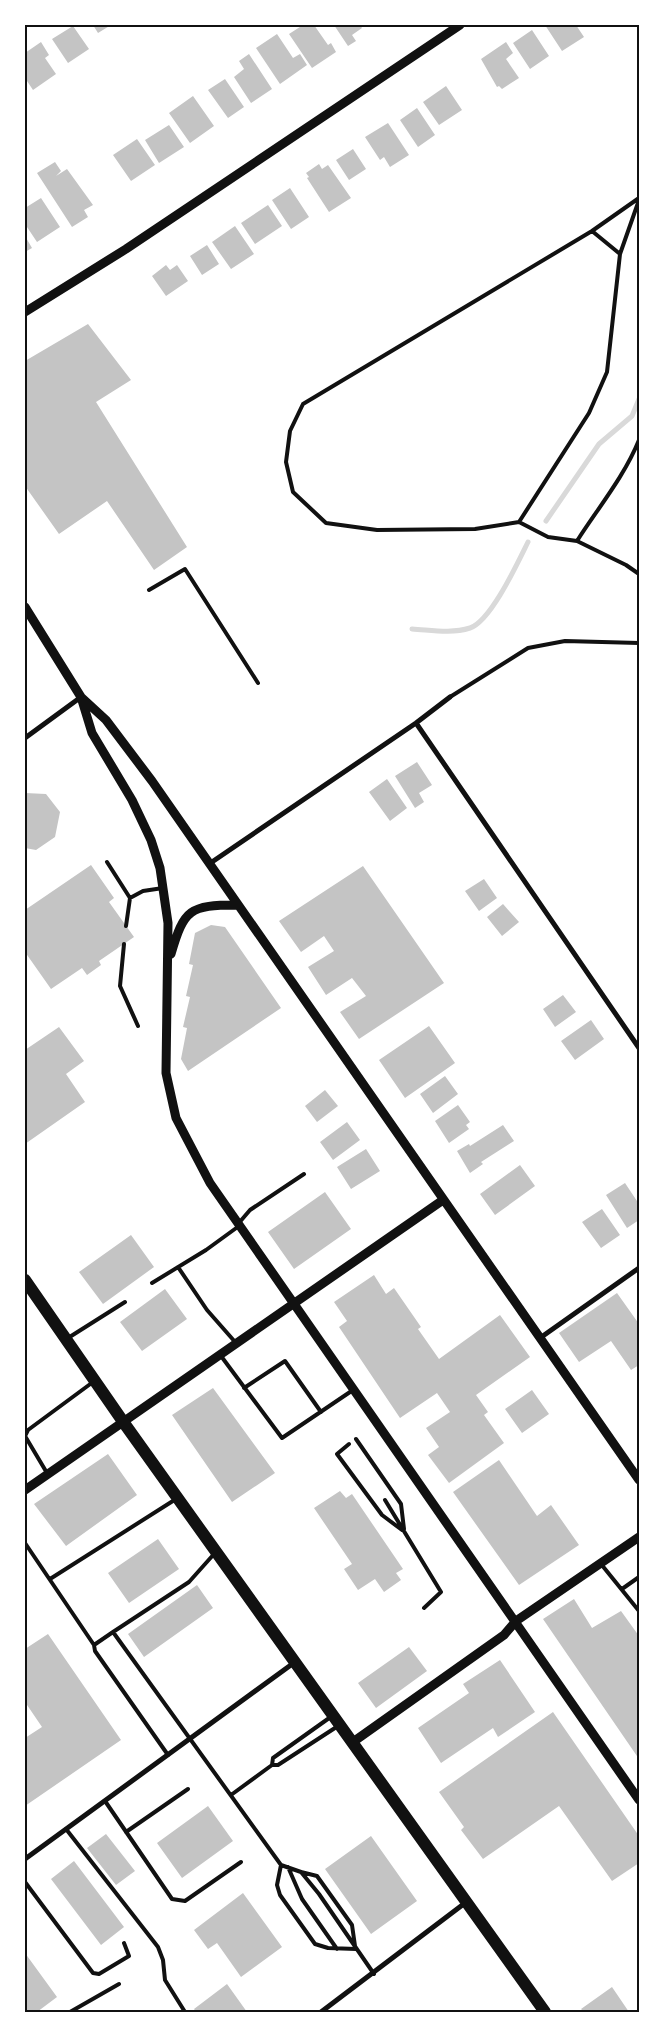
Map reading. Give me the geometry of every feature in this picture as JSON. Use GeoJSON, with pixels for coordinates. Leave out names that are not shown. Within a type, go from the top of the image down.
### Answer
{"type":"FeatureCollection","features":[{"type":"Feature","properties":{"kind":"main road"},"geometry":{"type":"LineString","coordinates":[[27,1288],[66,1339],[545,2012]]}},
{"type":"Feature","properties":{"kind":"street"},"geometry":{"type":"LineString","coordinates":[[25,312],[126,249],[460,25]]}},
{"type":"Feature","properties":{"kind":"street"},"geometry":{"type":"LineString","coordinates":[[25,608],[81,697],[92,733],[132,800],[151,840],[160,868],[168,923],[168,1006],[164,1047],[170,1099],[176,1118],[210,1183],[639,1800]]}},
{"type":"Feature","properties":{"kind":"street"},"geometry":{"type":"LineString","coordinates":[[25,738],[81,697]]}},
{"type":"Feature","properties":{"kind":"street"},"geometry":{"type":"LineString","coordinates":[[81,697],[106,720],[152,782],[639,1480]]}},
{"type":"Feature","properties":{"kind":"street"},"geometry":{"type":"LineString","coordinates":[[209,864],[416,723],[450,697]]}},
{"type":"Feature","properties":{"kind":"street"},"geometry":{"type":"LineString","coordinates":[[416,723],[639,1048]]}},
{"type":"Feature","properties":{"kind":"street"},"geometry":{"type":"LineString","coordinates":[[168,964],[179,926],[184,918],[205,906],[237,905]]}},
{"type":"Feature","properties":{"kind":"street"},"geometry":{"type":"LineString","coordinates":[[25,1490],[221,1356],[443,1200]]}},
{"type":"Feature","properties":{"kind":"street"},"geometry":{"type":"LineString","coordinates":[[540,1338],[639,1268]]}},
{"type":"Feature","properties":{"kind":"street"},"geometry":{"type":"LineString","coordinates":[[353,1742],[504,1635],[516,1622],[639,1538]]}},
{"type":"Feature","properties":{"kind":"street"},"geometry":{"type":"LineString","coordinates":[[25,1859],[295,1662]]}},
{"type":"Feature","properties":{"kind":"street"},"geometry":{"type":"LineString","coordinates":[[322,2012],[467,1901]]}},
{"type":"Feature","properties":{"kind":"lane"},"geometry":{"type":"LineString","coordinates":[[639,199],[592,231],[303,404],[290,431],[286,462],[293,492],[326,523],[376,530],[475,529],[519,522],[548,537],[576,542],[626,565],[639,574]]}},
{"type":"Feature","properties":{"kind":"lane"},"geometry":{"type":"LineString","coordinates":[[519,522],[589,413],[607,372],[620,254],[639,199]]}},
{"type":"Feature","properties":{"kind":"lane"},"geometry":{"type":"LineString","coordinates":[[592,231],[620,254]]}},
{"type":"Feature","properties":{"kind":"lane"},"geometry":{"type":"LineString","coordinates":[[576,542],[615,486],[631,459],[639,440]]}},
{"type":"Feature","properties":{"kind":"lane"},"geometry":{"type":"LineString","coordinates":[[149,590],[185,568],[258,683]]}},
{"type":"Feature","properties":{"kind":"lane"},"geometry":{"type":"LineString","coordinates":[[450,697],[528,648],[565,641],[639,643]]}},
{"type":"Feature","properties":{"kind":"lane"},"geometry":{"type":"LineString","coordinates":[[107,862],[130,898],[126,926]]}},
{"type":"Feature","properties":{"kind":"lane"},"geometry":{"type":"LineString","coordinates":[[130,898],[143,891],[163,888]]}},
{"type":"Feature","properties":{"kind":"lane"},"geometry":{"type":"LineString","coordinates":[[124,944],[120,986],[138,1026]]}},
{"type":"Feature","properties":{"kind":"lane"},"geometry":{"type":"LineString","coordinates":[[152,1283],[239,1225],[250,1210],[304,1174]]}},
{"type":"Feature","properties":{"kind":"lane"},"geometry":{"type":"LineString","coordinates":[[178,1267],[207,1310],[238,1344]]}},
{"type":"Feature","properties":{"kind":"lane"},"geometry":{"type":"LineString","coordinates":[[66,1339],[125,1302]]}},
{"type":"Feature","properties":{"kind":"lane"},"geometry":{"type":"LineString","coordinates":[[221,1356],[282,1438],[353,1390]]}},
{"type":"Feature","properties":{"kind":"lane"},"geometry":{"type":"LineString","coordinates":[[244,1388],[285,1361],[321,1412]]}},
{"type":"Feature","properties":{"kind":"lane"},"geometry":{"type":"LineString","coordinates":[[48,1475],[25,1436],[28,1430],[95,1381]]}},
{"type":"Feature","properties":{"kind":"lane"},"geometry":{"type":"LineString","coordinates":[[356,1439],[401,1504],[404,1531]]}},
{"type":"Feature","properties":{"kind":"lane"},"geometry":{"type":"LineString","coordinates":[[349,1444],[337,1454],[382,1515],[404,1531]]}},
{"type":"Feature","properties":{"kind":"lane"},"geometry":{"type":"LineString","coordinates":[[50,1579],[178,1497]]}},
{"type":"Feature","properties":{"kind":"lane"},"geometry":{"type":"LineString","coordinates":[[385,1500],[441,1592],[424,1608]]}},
{"type":"Feature","properties":{"kind":"lane"},"geometry":{"type":"LineString","coordinates":[[25,1543],[94,1645],[95,1651],[168,1755]]}},
{"type":"Feature","properties":{"kind":"lane"},"geometry":{"type":"LineString","coordinates":[[94,1645],[189,1582],[217,1552]]}},
{"type":"Feature","properties":{"kind":"lane"},"geometry":{"type":"LineString","coordinates":[[601,1564],[639,1611]]}},
{"type":"Feature","properties":{"kind":"lane"},"geometry":{"type":"LineString","coordinates":[[622,1589],[639,1577]]}},
{"type":"Feature","properties":{"kind":"lane"},"geometry":{"type":"LineString","coordinates":[[114,1632],[281,1865],[317,1876],[352,1925],[356,1948]]}},
{"type":"Feature","properties":{"kind":"lane"},"geometry":{"type":"LineString","coordinates":[[231,1795],[272,1765],[278,1766],[337,1720]]}},
{"type":"Feature","properties":{"kind":"lane"},"geometry":{"type":"LineString","coordinates":[[272,1765],[273,1758],[337,1720]]}},
{"type":"Feature","properties":{"kind":"lane"},"geometry":{"type":"LineString","coordinates":[[126,1832],[188,1789]]}},
{"type":"Feature","properties":{"kind":"lane"},"geometry":{"type":"LineString","coordinates":[[105,1801],[172,1899],[185,1901],[242,1862]]}},
{"type":"Feature","properties":{"kind":"lane"},"geometry":{"type":"LineString","coordinates":[[66,1829],[158,1947],[163,1960],[165,1980],[185,2012]]}},
{"type":"Feature","properties":{"kind":"lane"},"geometry":{"type":"LineString","coordinates":[[281,1865],[277,1885],[280,1894],[315,1944],[337,1949],[356,1948]]}},
{"type":"Feature","properties":{"kind":"lane"},"geometry":{"type":"LineString","coordinates":[[288,1868],[302,1899],[337,1949]]}},
{"type":"Feature","properties":{"kind":"lane"},"geometry":{"type":"LineString","coordinates":[[301,1872],[319,1894],[374,1974]]}},
{"type":"Feature","properties":{"kind":"lane"},"geometry":{"type":"LineString","coordinates":[[25,1882],[92,1973],[99,1974],[129,1956],[124,1943]]}},
{"type":"Feature","properties":{"kind":"lane"},"geometry":{"type":"LineString","coordinates":[[70,2012],[119,1984]]}},
{"type":"Feature","properties":{"kind":"building"},"geometry":{"type":"Polygon","coordinates":[[[93,25],[111,25],[98,33],[93,25]]]}},
{"type":"Feature","properties":{"kind":"building"},"geometry":{"type":"Polygon","coordinates":[[[303,25],[314,25],[328,45],[331,43],[336,52],[312,68],[289,34],[303,25]]]}},
{"type":"Feature","properties":{"kind":"building"},"geometry":{"type":"Polygon","coordinates":[[[334,25],[360,25],[362,28],[352,35],[356,41],[348,46],[334,25]]]}},
{"type":"Feature","properties":{"kind":"building"},"geometry":{"type":"Polygon","coordinates":[[[545,25],[576,25],[584,37],[562,51],[545,25]]]}},
{"type":"Feature","properties":{"kind":"building"},"geometry":{"type":"Polygon","coordinates":[[[73,26],[89,49],[68,63],[52,39],[73,26]]]}},
{"type":"Feature","properties":{"kind":"building"},"geometry":{"type":"Polygon","coordinates":[[[532,30],[549,56],[530,69],[513,43],[532,30]]]}},
{"type":"Feature","properties":{"kind":"building"},"geometry":{"type":"Polygon","coordinates":[[[277,34],[293,58],[300,54],[307,65],[280,84],[256,48],[277,34]]]}},
{"type":"Feature","properties":{"kind":"building"},"geometry":{"type":"Polygon","coordinates":[[[41,42],[49,55],[45,58],[56,74],[33,90],[25,78],[25,53],[41,42]]]}},
{"type":"Feature","properties":{"kind":"building"},"geometry":{"type":"Polygon","coordinates":[[[506,42],[513,53],[506,59],[519,78],[502,89],[499,86],[497,87],[481,59],[506,42]]]}},
{"type":"Feature","properties":{"kind":"building"},"geometry":{"type":"Polygon","coordinates":[[[249,54],[272,89],[251,103],[234,77],[244,69],[239,61],[249,54]]]}},
{"type":"Feature","properties":{"kind":"building"},"geometry":{"type":"Polygon","coordinates":[[[225,79],[244,107],[228,118],[208,90],[225,79]]]}},
{"type":"Feature","properties":{"kind":"building"},"geometry":{"type":"Polygon","coordinates":[[[446,86],[462,110],[439,125],[423,102],[446,86]]]}},
{"type":"Feature","properties":{"kind":"building"},"geometry":{"type":"Polygon","coordinates":[[[193,96],[214,126],[190,143],[169,113],[193,96]]]}},
{"type":"Feature","properties":{"kind":"building"},"geometry":{"type":"Polygon","coordinates":[[[417,108],[435,135],[418,147],[400,120],[417,108]]]}},
{"type":"Feature","properties":{"kind":"building"},"geometry":{"type":"Polygon","coordinates":[[[388,123],[409,155],[390,167],[384,157],[380,160],[365,137],[388,123]]]}},
{"type":"Feature","properties":{"kind":"building"},"geometry":{"type":"Polygon","coordinates":[[[169,125],[184,147],[159,163],[145,140],[169,125]]]}},
{"type":"Feature","properties":{"kind":"building"},"geometry":{"type":"Polygon","coordinates":[[[137,139],[155,165],[131,181],[113,155],[137,139]]]}},
{"type":"Feature","properties":{"kind":"building"},"geometry":{"type":"Polygon","coordinates":[[[353,149],[366,169],[349,180],[336,160],[353,149]]]}},
{"type":"Feature","properties":{"kind":"building"},"geometry":{"type":"Polygon","coordinates":[[[55,162],[61,171],[56,176],[67,169],[93,205],[84,210],[88,217],[72,227],[37,173],[55,162]]]}},
{"type":"Feature","properties":{"kind":"building"},"geometry":{"type":"Polygon","coordinates":[[[319,164],[322,169],[328,165],[351,198],[329,212],[307,178],[309,177],[306,173],[319,164]]]}},
{"type":"Feature","properties":{"kind":"building"},"geometry":{"type":"Polygon","coordinates":[[[290,188],[309,217],[291,229],[272,200],[290,188]]]}},
{"type":"Feature","properties":{"kind":"building"},"geometry":{"type":"Polygon","coordinates":[[[41,198],[60,227],[37,242],[25,224],[25,208],[41,198]]]}},
{"type":"Feature","properties":{"kind":"building"},"geometry":{"type":"Polygon","coordinates":[[[268,205],[282,226],[255,244],[241,223],[268,205]]]}},
{"type":"Feature","properties":{"kind":"building"},"geometry":{"type":"Polygon","coordinates":[[[235,226],[254,254],[231,269],[212,242],[235,226]]]}},
{"type":"Feature","properties":{"kind":"building"},"geometry":{"type":"Polygon","coordinates":[[[25,236],[32,248],[25,252],[25,236]]]}},
{"type":"Feature","properties":{"kind":"building"},"geometry":{"type":"Polygon","coordinates":[[[207,245],[219,264],[202,275],[190,256],[207,245]]]}},
{"type":"Feature","properties":{"kind":"building"},"geometry":{"type":"Polygon","coordinates":[[[166,265],[170,270],[177,265],[188,281],[166,296],[152,276],[166,265]]]}},
{"type":"Feature","properties":{"kind":"building"},"geometry":{"type":"Polygon","coordinates":[[[88,324],[131,380],[96,402],[187,547],[154,570],[107,501],[59,534],[25,486],[25,361],[88,324]]]}},
{"type":"Feature","properties":{"kind":"building"},"geometry":{"type":"Polygon","coordinates":[[[417,762],[432,785],[419,793],[424,802],[415,808],[395,776],[417,762]]]}},
{"type":"Feature","properties":{"kind":"building"},"geometry":{"type":"Polygon","coordinates":[[[387,779],[407,808],[390,821],[369,792],[387,779]]]}},
{"type":"Feature","properties":{"kind":"building"},"geometry":{"type":"Polygon","coordinates":[[[25,793],[46,794],[60,812],[55,837],[36,850],[25,848],[25,793]]]}},
{"type":"Feature","properties":{"kind":"building"},"geometry":{"type":"Polygon","coordinates":[[[91,865],[114,898],[109,902],[134,937],[99,961],[101,965],[87,975],[82,968],[51,989],[25,952],[25,910],[91,865]]]}},
{"type":"Feature","properties":{"kind":"building"},"geometry":{"type":"Polygon","coordinates":[[[363,866],[444,983],[359,1039],[340,1012],[366,996],[352,978],[326,995],[308,967],[334,951],[324,936],[301,952],[279,921],[363,866]]]}},
{"type":"Feature","properties":{"kind":"building"},"geometry":{"type":"Polygon","coordinates":[[[484,879],[497,898],[479,911],[465,891],[484,879]]]}},
{"type":"Feature","properties":{"kind":"building"},"geometry":{"type":"Polygon","coordinates":[[[503,904],[519,922],[502,936],[487,917],[503,904]]]}},
{"type":"Feature","properties":{"kind":"building"},"geometry":{"type":"Polygon","coordinates":[[[211,925],[225,927],[281,1008],[188,1071],[181,1059],[187,1028],[183,1027],[190,997],[186,996],[193,965],[189,964],[195,933],[211,925]]]}},
{"type":"Feature","properties":{"kind":"building"},"geometry":{"type":"Polygon","coordinates":[[[563,995],[576,1012],[555,1027],[543,1009],[563,995]]]}},
{"type":"Feature","properties":{"kind":"building"},"geometry":{"type":"Polygon","coordinates":[[[591,1020],[604,1039],[575,1060],[561,1041],[591,1020]]]}},
{"type":"Feature","properties":{"kind":"building"},"geometry":{"type":"Polygon","coordinates":[[[429,1026],[455,1063],[405,1098],[379,1060],[429,1026]]]}},
{"type":"Feature","properties":{"kind":"building"},"geometry":{"type":"Polygon","coordinates":[[[59,1027],[84,1061],[66,1074],[85,1102],[25,1144],[25,1050],[59,1027]]]}},
{"type":"Feature","properties":{"kind":"building"},"geometry":{"type":"Polygon","coordinates":[[[445,1076],[458,1094],[433,1113],[420,1094],[445,1076]]]}},
{"type":"Feature","properties":{"kind":"building"},"geometry":{"type":"Polygon","coordinates":[[[325,1090],[338,1106],[317,1122],[305,1106],[325,1090]]]}},
{"type":"Feature","properties":{"kind":"building"},"geometry":{"type":"Polygon","coordinates":[[[458,1105],[470,1122],[466,1125],[469,1129],[449,1143],[435,1121],[458,1105]]]}},
{"type":"Feature","properties":{"kind":"building"},"geometry":{"type":"Polygon","coordinates":[[[347,1122],[360,1140],[333,1160],[320,1142],[347,1122]]]}},
{"type":"Feature","properties":{"kind":"building"},"geometry":{"type":"Polygon","coordinates":[[[503,1125],[514,1141],[481,1162],[483,1164],[470,1173],[457,1151],[469,1144],[470,1146],[503,1125]]]}},
{"type":"Feature","properties":{"kind":"building"},"geometry":{"type":"Polygon","coordinates":[[[366,1149],[380,1171],[351,1189],[337,1167],[366,1149]]]}},
{"type":"Feature","properties":{"kind":"building"},"geometry":{"type":"Polygon","coordinates":[[[520,1165],[535,1186],[495,1215],[480,1194],[520,1165]]]}},
{"type":"Feature","properties":{"kind":"building"},"geometry":{"type":"Polygon","coordinates":[[[625,1183],[639,1204],[639,1220],[627,1228],[606,1195],[625,1183]]]}},
{"type":"Feature","properties":{"kind":"building"},"geometry":{"type":"Polygon","coordinates":[[[325,1192],[351,1229],[294,1269],[268,1232],[325,1192]]]}},
{"type":"Feature","properties":{"kind":"building"},"geometry":{"type":"Polygon","coordinates":[[[602,1209],[620,1235],[601,1248],[582,1222],[602,1209]]]}},
{"type":"Feature","properties":{"kind":"building"},"geometry":{"type":"Polygon","coordinates":[[[131,1235],[154,1267],[103,1304],[79,1272],[131,1235]]]}},
{"type":"Feature","properties":{"kind":"building"},"geometry":{"type":"Polygon","coordinates":[[[374,1275],[386,1294],[394,1288],[421,1327],[418,1329],[439,1359],[500,1315],[530,1357],[476,1395],[488,1412],[484,1415],[504,1443],[449,1483],[428,1455],[439,1447],[426,1428],[450,1412],[437,1393],[400,1418],[339,1327],[347,1321],[334,1302],[374,1275]]]}},
{"type":"Feature","properties":{"kind":"building"},"geometry":{"type":"Polygon","coordinates":[[[165,1289],[187,1319],[142,1351],[120,1322],[165,1289]]]}},
{"type":"Feature","properties":{"kind":"building"},"geometry":{"type":"Polygon","coordinates":[[[617,1293],[639,1324],[639,1365],[631,1370],[611,1341],[579,1362],[559,1333],[617,1293]]]}},
{"type":"Feature","properties":{"kind":"building"},"geometry":{"type":"Polygon","coordinates":[[[213,1388],[275,1473],[232,1502],[172,1415],[213,1388]]]}},
{"type":"Feature","properties":{"kind":"building"},"geometry":{"type":"Polygon","coordinates":[[[532,1390],[549,1414],[522,1433],[505,1409],[532,1390]]]}},
{"type":"Feature","properties":{"kind":"building"},"geometry":{"type":"Polygon","coordinates":[[[108,1454],[137,1495],[66,1546],[34,1504],[108,1454]]]}},
{"type":"Feature","properties":{"kind":"building"},"geometry":{"type":"Polygon","coordinates":[[[499,1460],[537,1516],[551,1505],[579,1545],[519,1585],[453,1492],[499,1460]]]}},
{"type":"Feature","properties":{"kind":"building"},"geometry":{"type":"Polygon","coordinates":[[[340,1491],[346,1498],[352,1494],[403,1569],[396,1573],[401,1580],[384,1592],[375,1579],[358,1590],[344,1569],[352,1564],[314,1508],[340,1491]]]}},
{"type":"Feature","properties":{"kind":"building"},"geometry":{"type":"Polygon","coordinates":[[[158,1539],[179,1569],[129,1603],[108,1573],[158,1539]]]}},
{"type":"Feature","properties":{"kind":"building"},"geometry":{"type":"Polygon","coordinates":[[[197,1585],[213,1608],[144,1657],[128,1634],[197,1585]]]}},
{"type":"Feature","properties":{"kind":"building"},"geometry":{"type":"Polygon","coordinates":[[[574,1599],[592,1628],[621,1611],[639,1636],[639,1759],[543,1619],[574,1599]]]}},
{"type":"Feature","properties":{"kind":"building"},"geometry":{"type":"Polygon","coordinates":[[[48,1634],[121,1740],[25,1806],[25,1738],[42,1727],[25,1702],[25,1649],[48,1634]]]}},
{"type":"Feature","properties":{"kind":"building"},"geometry":{"type":"Polygon","coordinates":[[[409,1647],[427,1671],[376,1708],[358,1683],[409,1647]]]}},
{"type":"Feature","properties":{"kind":"building"},"geometry":{"type":"Polygon","coordinates":[[[500,1660],[535,1712],[498,1737],[493,1728],[441,1763],[418,1728],[469,1693],[463,1684],[500,1660]]]}},
{"type":"Feature","properties":{"kind":"building"},"geometry":{"type":"Polygon","coordinates":[[[553,1712],[639,1836],[639,1863],[612,1881],[559,1806],[483,1859],[461,1830],[464,1827],[439,1792],[553,1712]]]}},
{"type":"Feature","properties":{"kind":"building"},"geometry":{"type":"Polygon","coordinates":[[[208,1806],[233,1841],[182,1878],[157,1843],[208,1806]]]}},
{"type":"Feature","properties":{"kind":"building"},"geometry":{"type":"Polygon","coordinates":[[[106,1834],[135,1871],[116,1885],[87,1848],[106,1834]]]}},
{"type":"Feature","properties":{"kind":"building"},"geometry":{"type":"Polygon","coordinates":[[[371,1836],[417,1901],[371,1934],[325,1869],[371,1836]]]}},
{"type":"Feature","properties":{"kind":"building"},"geometry":{"type":"Polygon","coordinates":[[[74,1861],[124,1927],[101,1945],[51,1879],[74,1861]]]}},
{"type":"Feature","properties":{"kind":"building"},"geometry":{"type":"Polygon","coordinates":[[[243,1893],[282,1947],[241,1977],[217,1943],[208,1949],[194,1930],[243,1893]]]}},
{"type":"Feature","properties":{"kind":"building"},"geometry":{"type":"Polygon","coordinates":[[[25,1953],[57,1997],[37,2012],[25,2012],[25,1953]]]}},
{"type":"Feature","properties":{"kind":"building"},"geometry":{"type":"Polygon","coordinates":[[[227,1984],[247,2012],[196,2012],[194,2009],[227,1984]]]}},
{"type":"Feature","properties":{"kind":"building"},"geometry":{"type":"Polygon","coordinates":[[[612,1987],[629,2012],[584,2012],[581,2009],[612,1987]]]}},
{"type":"Feature","properties":{"kind":"waterway"},"geometry":{"type":"LineString","coordinates":[[546,521],[599,444],[632,416],[639,399]]}},
{"type":"Feature","properties":{"kind":"waterway"},"geometry":{"type":"LineString","coordinates":[[412,629],[456,631],[470,628],[478,623],[495,603],[528,542]]}}]}
